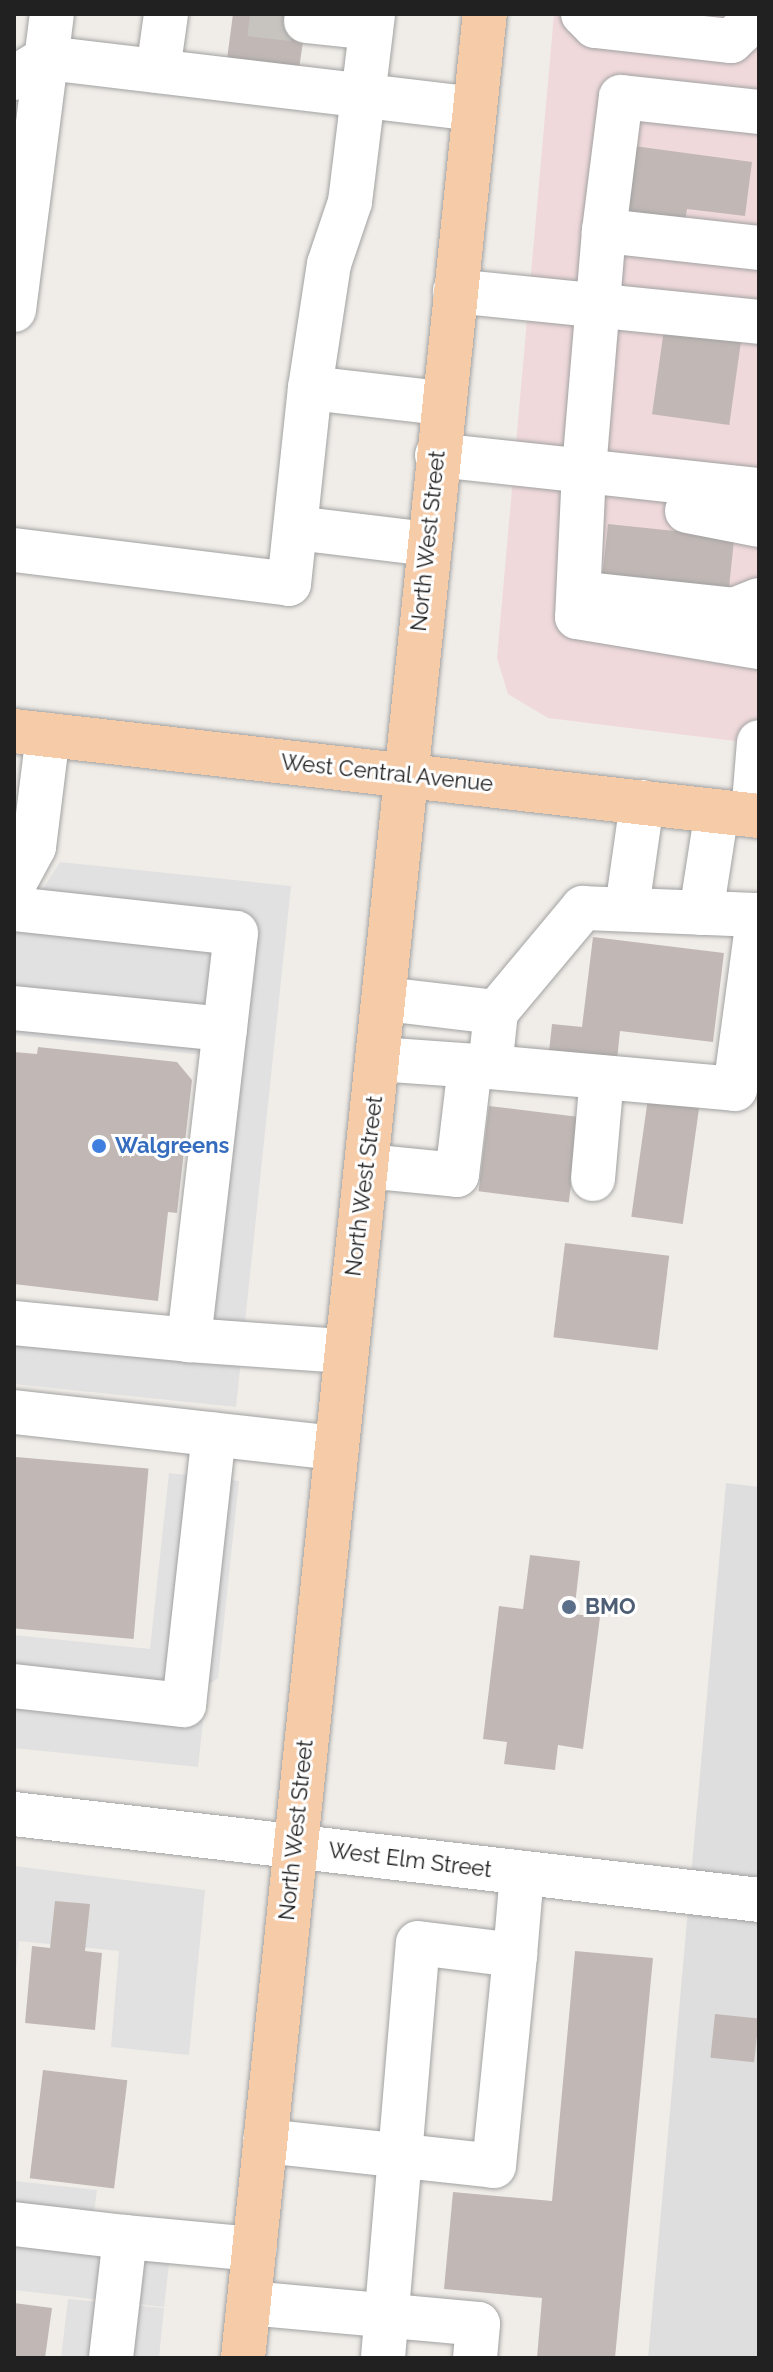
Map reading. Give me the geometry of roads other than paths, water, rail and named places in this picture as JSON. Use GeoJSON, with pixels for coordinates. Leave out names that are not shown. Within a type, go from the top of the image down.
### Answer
{"type":"FeatureCollection","features":[{"type":"Feature","properties":{"kind":"main road","name":"North West Street"},"geometry":{"type":"LineString","coordinates":[[243,2358],[344,1351],[385,999],[403,775],[485,14]]}},
{"type":"Feature","properties":{"kind":"main road","name":"West Central Avenue"},"geometry":{"type":"LineString","coordinates":[[31,733],[743,814]]}},
{"type":"Feature","properties":{"kind":"street"},"geometry":{"type":"LineString","coordinates":[[14,310],[30,68],[52,14]]}},
{"type":"Feature","properties":{"kind":"street"},"geometry":{"type":"LineString","coordinates":[[158,71],[166,14]]}},
{"type":"Feature","properties":{"kind":"street"},"geometry":{"type":"LineString","coordinates":[[583,14],[595,26],[731,41],[746,24]]}},
{"type":"Feature","properties":{"kind":"street"},"geometry":{"type":"LineString","coordinates":[[14,550],[289,584],[310,388],[329,264],[350,202],[372,21],[306,21]]}},
{"type":"Feature","properties":{"kind":"street"},"geometry":{"type":"LineString","coordinates":[[30,68],[158,71],[474,109]]}},
{"type":"Feature","properties":{"kind":"street"},"geometry":{"type":"LineString","coordinates":[[759,112],[621,97],[604,231],[600,305],[599,473],[575,593],[577,617],[593,624],[759,647]]}},
{"type":"Feature","properties":{"kind":"street"},"geometry":{"type":"LineString","coordinates":[[641,99],[684,129],[759,138]]}},
{"type":"Feature","properties":{"kind":"street"},"geometry":{"type":"LineString","coordinates":[[604,231],[759,248]]}},
{"type":"Feature","properties":{"kind":"street"},"geometry":{"type":"LineString","coordinates":[[696,241],[759,233]]}},
{"type":"Feature","properties":{"kind":"street"},"geometry":{"type":"LineString","coordinates":[[455,291],[759,322]]}},
{"type":"Feature","properties":{"kind":"street"},"geometry":{"type":"LineString","coordinates":[[310,388],[442,403]]}},
{"type":"Feature","properties":{"kind":"street"},"geometry":{"type":"LineString","coordinates":[[437,455],[759,490]]}},
{"type":"Feature","properties":{"kind":"street"},"geometry":{"type":"LineString","coordinates":[[599,473],[641,504],[759,525]]}},
{"type":"Feature","properties":{"kind":"street"},"geometry":{"type":"LineString","coordinates":[[296,528],[428,544]]}},
{"type":"Feature","properties":{"kind":"street"},"geometry":{"type":"LineString","coordinates":[[575,593],[734,610],[759,600]]}},
{"type":"Feature","properties":{"kind":"street"},"geometry":{"type":"LineString","coordinates":[[14,884],[34,847],[31,733]]}},
{"type":"Feature","properties":{"kind":"street"},"geometry":{"type":"LineString","coordinates":[[701,913],[743,814],[759,742]]}},
{"type":"Feature","properties":{"kind":"street"},"geometry":{"type":"LineString","coordinates":[[627,908],[642,802]]}},
{"type":"Feature","properties":{"kind":"street"},"geometry":{"type":"LineString","coordinates":[[366,1166],[457,1175],[480,1066],[496,1012],[583,908],[759,917],[735,1089],[480,1066],[378,1059]]}},
{"type":"Feature","properties":{"kind":"street"},"geometry":{"type":"LineString","coordinates":[[14,909],[236,933],[189,1340]]}},
{"type":"Feature","properties":{"kind":"street"},"geometry":{"type":"LineString","coordinates":[[385,999],[496,1012]]}},
{"type":"Feature","properties":{"kind":"street"},"geometry":{"type":"LineString","coordinates":[[14,1008],[225,1029]]}},
{"type":"Feature","properties":{"kind":"street"},"geometry":{"type":"LineString","coordinates":[[593,1179],[602,1077]]}},
{"type":"Feature","properties":{"kind":"street"},"geometry":{"type":"LineString","coordinates":[[14,1323],[344,1351]]}},
{"type":"Feature","properties":{"kind":"street"},"geometry":{"type":"LineString","coordinates":[[14,1412],[334,1448]]}},
{"type":"Feature","properties":{"kind":"street"},"geometry":{"type":"LineString","coordinates":[[14,1686],[184,1705],[214,1435]]}},
{"type":"Feature","properties":{"kind":"street","name":"West Elm Street"},"geometry":{"type":"LineString","coordinates":[[14,1814],[759,1900]]}},
{"type":"Feature","properties":{"kind":"street"},"geometry":{"type":"LineString","coordinates":[[265,2141],[494,2166],[522,1873]]}},
{"type":"Feature","properties":{"kind":"street"},"geometry":{"type":"LineString","coordinates":[[384,2337],[418,1943],[515,1955]]}},
{"type":"Feature","properties":{"kind":"street"},"geometry":{"type":"LineString","coordinates":[[14,2224],[254,2249]]}},
{"type":"Feature","properties":{"kind":"street"},"geometry":{"type":"LineString","coordinates":[[111,2358],[125,2237]]}},
{"type":"Feature","properties":{"kind":"street"},"geometry":{"type":"LineString","coordinates":[[249,2303],[384,2337],[478,2324],[475,2358]]}},
{"type":"Feature","properties":{"kind":"tunnel"},"geometry":{"type":"LineString","coordinates":[[250,14],[306,21]]}},
{"type":"Feature","properties":{"kind":"place","name":"Walgreens"},"geometry":{"type":"Point","coordinates":[99,1146]}},
{"type":"Feature","properties":{"kind":"place","name":"BMO"},"geometry":{"type":"Point","coordinates":[569,1607]}}]}
